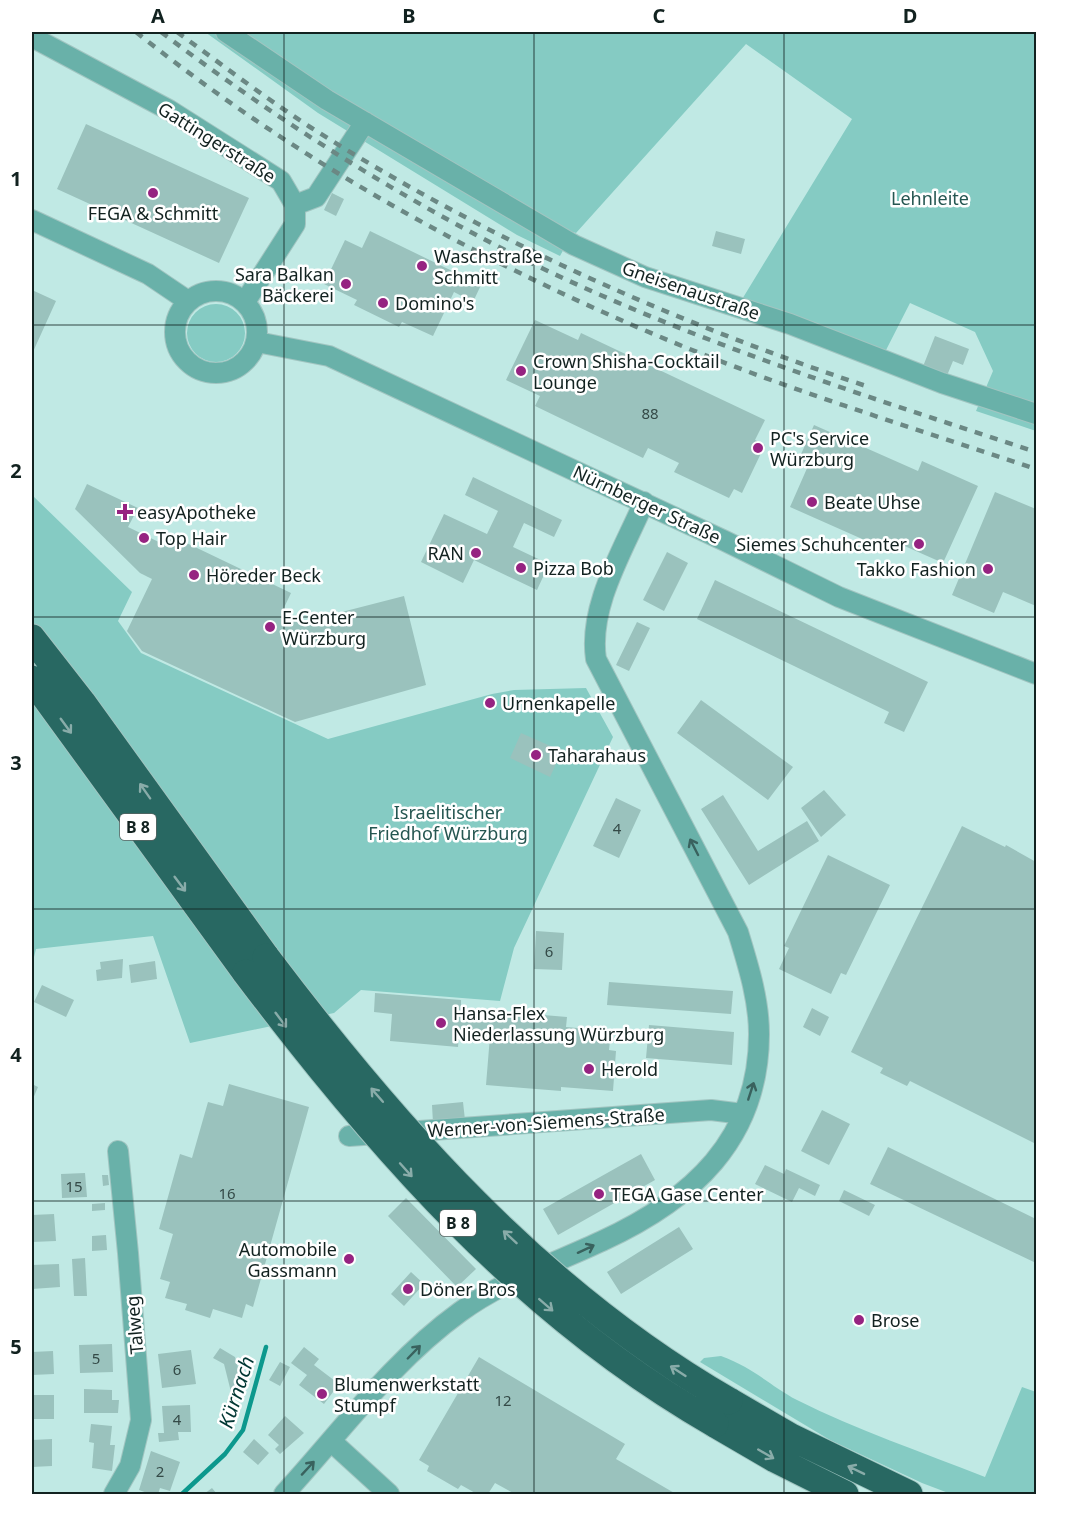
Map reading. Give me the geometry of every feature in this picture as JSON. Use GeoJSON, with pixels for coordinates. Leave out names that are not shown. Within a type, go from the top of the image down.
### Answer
{"type":"FeatureCollection","features":[{"type":"Feature","properties":{"kind":"highway","name":"B 8"},"geometry":{"type":"LineString","coordinates":[[32,638],[82,702],[256,965],[382,1143],[471,1236],[567,1323],[666,1396],[775,1459],[845,1494]]}},
{"type":"Feature","properties":{"kind":"highway","name":"B 8"},"geometry":{"type":"LineString","coordinates":[[32,679],[256,965],[310,1016],[446,1175],[535,1261],[635,1341],[680,1373],[792,1437],[909,1494]]}},
{"type":"Feature","properties":{"kind":"street","name":"Gneisenaustraße"},"geometry":{"type":"LineString","coordinates":[[226,32],[365,122],[574,245],[645,277],[790,324],[942,383],[1036,414]]}},
{"type":"Feature","properties":{"kind":"street","name":"Gattingerstraße"},"geometry":{"type":"LineString","coordinates":[[32,37],[169,110],[281,181],[295,205]]}},
{"type":"Feature","properties":{"kind":"street"},"geometry":{"type":"LineString","coordinates":[[245,302],[295,225],[295,205],[316,197],[365,122]]}},
{"type":"Feature","properties":{"kind":"street"},"geometry":{"type":"LineString","coordinates":[[32,220],[148,274],[188,301]]}},
{"type":"Feature","properties":{"kind":"street"},"geometry":{"type":"LineString","coordinates":[[217,291],[235,295],[245,302],[253,312],[257,325],[257,342],[248,360],[239,367],[216,374],[202,371],[190,364],[180,353],[175,340],[177,319],[188,301],[199,294],[217,291]]}},
{"type":"Feature","properties":{"kind":"street","name":"Nürnberger Straße"},"geometry":{"type":"LineString","coordinates":[[257,342],[329,356],[644,502],[839,597],[1036,674]]}},
{"type":"Feature","properties":{"kind":"street"},"geometry":{"type":"LineString","coordinates":[[284,1494],[364,1403],[426,1339],[461,1311],[497,1290],[653,1215],[688,1189],[730,1143],[743,1114],[754,1082],[759,1034],[753,981],[738,932],[596,659],[594,644],[608,580],[644,502]]}},
{"type":"Feature","properties":{"kind":"street","name":"Werner-von-Siemens-Straße"},"geometry":{"type":"LineString","coordinates":[[350,1136],[711,1110],[743,1114]]}},
{"type":"Feature","properties":{"kind":"street","name":"Talweg"},"geometry":{"type":"LineString","coordinates":[[114,1494],[130,1466],[141,1420],[118,1151]]}},
{"type":"Feature","properties":{"kind":"street"},"geometry":{"type":"LineString","coordinates":[[332,1442],[389,1494]]}},
{"type":"Feature","properties":{"kind":"green space","name":"Lehnleite"},"geometry":{"type":"Polygon","coordinates":[[[205,32],[1036,32],[1036,431],[976,411],[993,371],[975,332],[910,303],[884,354],[741,301],[852,119],[746,44],[576,233],[573,232],[560,256],[517,235],[318,113],[205,32]]]}},
{"type":"Feature","properties":{"kind":"green space"},"geometry":{"type":"Polygon","coordinates":[[[210,304],[222,304],[237,312],[245,327],[245,339],[237,354],[222,362],[210,362],[195,354],[187,339],[187,327],[195,312],[210,304]]]}},
{"type":"Feature","properties":{"kind":"green space","name":"Israelitischer Friedhof Würzburg"},"geometry":{"type":"Polygon","coordinates":[[[32,495],[132,592],[118,621],[141,653],[328,739],[492,694],[514,690],[586,688],[613,737],[514,948],[500,1001],[361,990],[334,1013],[190,1043],[153,936],[36,949],[32,965],[32,495]]]}},
{"type":"Feature","properties":{"kind":"green space"},"geometry":{"type":"Polygon","coordinates":[[[721,1356],[752,1371],[797,1400],[820,1411],[985,1477],[1022,1387],[1036,1392],[1036,1494],[951,1494],[922,1483],[830,1440],[700,1362],[704,1358],[721,1356]]]}},
{"type":"Feature","properties":{"kind":"building","name":"FEGA & Schmitt"},"geometry":{"type":"Polygon","coordinates":[[[86,124],[249,198],[219,263],[57,189],[86,124]]]}},
{"type":"Feature","properties":{"kind":"building"},"geometry":{"type":"Polygon","coordinates":[[[332,193],[344,199],[336,216],[324,210],[332,193]]]}},
{"type":"Feature","properties":{"kind":"building"},"geometry":{"type":"Polygon","coordinates":[[[370,231],[481,285],[473,302],[454,292],[433,336],[402,322],[399,327],[354,305],[357,300],[324,284],[345,240],[362,248],[370,231]]]}},
{"type":"Feature","properties":{"kind":"building"},"geometry":{"type":"Polygon","coordinates":[[[716,231],[745,239],[741,254],[712,246],[716,231]]]}},
{"type":"Feature","properties":{"kind":"building"},"geometry":{"type":"Polygon","coordinates":[[[32,290],[56,301],[32,354],[32,290]]]}},
{"type":"Feature","properties":{"kind":"building"},"geometry":{"type":"Polygon","coordinates":[[[535,320],[578,340],[581,333],[765,420],[755,440],[765,445],[742,493],[734,489],[729,498],[674,472],[679,463],[648,448],[643,458],[535,406],[540,396],[506,380],[535,320]]]}},
{"type":"Feature","properties":{"kind":"building"},"geometry":{"type":"Polygon","coordinates":[[[935,336],[969,349],[963,365],[953,361],[946,378],[922,369],[935,336]]]}},
{"type":"Feature","properties":{"kind":"building"},"geometry":{"type":"Polygon","coordinates":[[[814,425],[918,471],[922,461],[978,486],[943,563],[891,540],[887,550],[790,507],[808,466],[798,461],[814,425]]]}},
{"type":"Feature","properties":{"kind":"building","name":"RAN"},"geometry":{"type":"Polygon","coordinates":[[[473,477],[562,520],[554,537],[524,523],[513,547],[549,564],[537,590],[474,560],[463,583],[421,562],[444,514],[487,534],[498,511],[465,495],[473,477]]]}},
{"type":"Feature","properties":{"kind":"building","name":"E-Center Würzburg"},"geometry":{"type":"Polygon","coordinates":[[[87,484],[138,508],[128,527],[167,546],[172,536],[291,593],[281,614],[299,623],[404,596],[426,685],[295,722],[142,651],[127,631],[152,579],[140,573],[75,509],[87,484]]]}},
{"type":"Feature","properties":{"kind":"building","name":"Takko Fashion"},"geometry":{"type":"Polygon","coordinates":[[[995,492],[1036,509],[1036,606],[1003,592],[994,613],[952,595],[995,492]]]}},
{"type":"Feature","properties":{"kind":"building"},"geometry":{"type":"Polygon","coordinates":[[[667,552],[688,563],[664,611],[643,600],[667,552]]]}},
{"type":"Feature","properties":{"kind":"building"},"geometry":{"type":"Polygon","coordinates":[[[715,580],[928,682],[904,732],[884,723],[889,712],[697,619],[715,580]]]}},
{"type":"Feature","properties":{"kind":"building"},"geometry":{"type":"Polygon","coordinates":[[[637,622],[650,628],[629,671],[616,665],[637,622]]]}},
{"type":"Feature","properties":{"kind":"building","name":"Urnenkapelle"},"geometry":{"type":"Polygon","coordinates":[[[487,696],[493,696],[495,707],[485,707],[487,696]]]}},
{"type":"Feature","properties":{"kind":"building"},"geometry":{"type":"Polygon","coordinates":[[[701,700],[793,767],[768,800],[677,733],[701,700]]]}},
{"type":"Feature","properties":{"kind":"building","name":"Taharahaus"},"geometry":{"type":"Polygon","coordinates":[[[521,733],[562,751],[550,777],[510,758],[521,733]]]}},
{"type":"Feature","properties":{"kind":"building"},"geometry":{"type":"Polygon","coordinates":[[[824,790],[846,815],[821,837],[801,808],[824,790]]]}},
{"type":"Feature","properties":{"kind":"building"},"geometry":{"type":"Polygon","coordinates":[[[723,795],[758,851],[807,821],[819,841],[749,885],[701,809],[723,795]]]}},
{"type":"Feature","properties":{"kind":"building"},"geometry":{"type":"Polygon","coordinates":[[[616,798],[641,810],[619,858],[593,846],[616,798]]]}},
{"type":"Feature","properties":{"kind":"building"},"geometry":{"type":"Polygon","coordinates":[[[962,826],[1005,847],[1006,845],[1036,862],[1036,1144],[910,1081],[907,1086],[880,1073],[883,1068],[851,1052],[962,826]]]}},
{"type":"Feature","properties":{"kind":"building"},"geometry":{"type":"Polygon","coordinates":[[[828,855],[890,885],[846,975],[841,973],[831,994],[779,969],[789,948],[784,946],[828,855]]]}},
{"type":"Feature","properties":{"kind":"building"},"geometry":{"type":"Polygon","coordinates":[[[536,931],[564,933],[562,970],[534,969],[536,931]]]}},
{"type":"Feature","properties":{"kind":"building"},"geometry":{"type":"Polygon","coordinates":[[[123,959],[122,978],[97,981],[96,970],[101,969],[100,962],[123,959]]]}},
{"type":"Feature","properties":{"kind":"building"},"geometry":{"type":"Polygon","coordinates":[[[155,961],[157,979],[131,983],[129,965],[155,961]]]}},
{"type":"Feature","properties":{"kind":"building"},"geometry":{"type":"Polygon","coordinates":[[[609,982],[733,991],[731,1014],[607,1005],[609,982]]]}},
{"type":"Feature","properties":{"kind":"building"},"geometry":{"type":"Polygon","coordinates":[[[42,985],[74,1000],[66,1017],[34,1002],[42,985]]]}},
{"type":"Feature","properties":{"kind":"building"},"geometry":{"type":"Polygon","coordinates":[[[375,993],[461,1000],[461,1008],[567,1017],[566,1027],[611,1031],[609,1050],[616,1051],[613,1091],[561,1087],[561,1091],[486,1085],[490,1036],[459,1033],[458,1047],[390,1041],[392,1014],[374,1012],[375,993]]]}},
{"type":"Feature","properties":{"kind":"building"},"geometry":{"type":"Polygon","coordinates":[[[812,1008],[829,1017],[820,1036],[803,1027],[812,1008]]]}},
{"type":"Feature","properties":{"kind":"building"},"geometry":{"type":"Polygon","coordinates":[[[649,1025],[734,1032],[732,1065],[646,1058],[649,1025]]]}},
{"type":"Feature","properties":{"kind":"building"},"geometry":{"type":"Polygon","coordinates":[[[32,1084],[38,1087],[32,1101],[32,1084]]]}},
{"type":"Feature","properties":{"kind":"building"},"geometry":{"type":"Polygon","coordinates":[[[229,1084],[309,1107],[253,1307],[246,1304],[242,1318],[213,1309],[210,1318],[185,1310],[187,1304],[165,1298],[170,1282],[160,1279],[173,1234],[159,1229],[180,1154],[192,1158],[208,1102],[223,1106],[229,1084]]]}},
{"type":"Feature","properties":{"kind":"building"},"geometry":{"type":"Polygon","coordinates":[[[463,1102],[465,1120],[433,1123],[432,1105],[463,1102]]]}},
{"type":"Feature","properties":{"kind":"building"},"geometry":{"type":"Polygon","coordinates":[[[822,1110],[850,1124],[829,1165],[801,1151],[822,1110]]]}},
{"type":"Feature","properties":{"kind":"building"},"geometry":{"type":"Polygon","coordinates":[[[888,1147],[1036,1219],[1036,1263],[870,1184],[888,1147]]]}},
{"type":"Feature","properties":{"kind":"building","name":"TEGA Gase Center"},"geometry":{"type":"Polygon","coordinates":[[[641,1154],[655,1180],[558,1235],[543,1209],[641,1154]]]}},
{"type":"Feature","properties":{"kind":"building"},"geometry":{"type":"Polygon","coordinates":[[[765,1165],[784,1174],[786,1169],[820,1185],[815,1196],[799,1188],[792,1202],[755,1184],[765,1165]]]}},
{"type":"Feature","properties":{"kind":"building"},"geometry":{"type":"Polygon","coordinates":[[[85,1173],[87,1197],[62,1198],[61,1174],[85,1173]]]}},
{"type":"Feature","properties":{"kind":"building"},"geometry":{"type":"Polygon","coordinates":[[[102,1175],[108,1175],[109,1185],[103,1186],[102,1175]]]}},
{"type":"Feature","properties":{"kind":"building"},"geometry":{"type":"Polygon","coordinates":[[[844,1190],[875,1205],[869,1216],[839,1201],[844,1190]]]}},
{"type":"Feature","properties":{"kind":"building"},"geometry":{"type":"Polygon","coordinates":[[[406,1198],[476,1269],[457,1287],[388,1216],[406,1198]]]}},
{"type":"Feature","properties":{"kind":"building"},"geometry":{"type":"Polygon","coordinates":[[[105,1203],[105,1210],[92,1211],[92,1204],[105,1203]]]}},
{"type":"Feature","properties":{"kind":"building"},"geometry":{"type":"Polygon","coordinates":[[[54,1214],[56,1241],[32,1242],[32,1215],[54,1214]]]}},
{"type":"Feature","properties":{"kind":"building"},"geometry":{"type":"Polygon","coordinates":[[[679,1227],[693,1249],[621,1294],[607,1272],[679,1227]]]}},
{"type":"Feature","properties":{"kind":"building"},"geometry":{"type":"Polygon","coordinates":[[[106,1235],[107,1250],[92,1251],[92,1236],[106,1235]]]}},
{"type":"Feature","properties":{"kind":"building"},"geometry":{"type":"Polygon","coordinates":[[[85,1258],[87,1296],[74,1296],[72,1259],[85,1258]]]}},
{"type":"Feature","properties":{"kind":"building"},"geometry":{"type":"Polygon","coordinates":[[[59,1264],[60,1287],[32,1289],[32,1265],[59,1264]]]}},
{"type":"Feature","properties":{"kind":"building","name":"Döner Bros"},"geometry":{"type":"Polygon","coordinates":[[[411,1272],[424,1284],[404,1306],[391,1294],[411,1272]]]}},
{"type":"Feature","properties":{"kind":"building"},"geometry":{"type":"Polygon","coordinates":[[[112,1344],[113,1372],[80,1373],[79,1345],[112,1344]]]}},
{"type":"Feature","properties":{"kind":"building"},"geometry":{"type":"Polygon","coordinates":[[[304,1347],[319,1359],[314,1365],[339,1384],[324,1404],[299,1385],[307,1375],[291,1363],[304,1347]]]}},
{"type":"Feature","properties":{"kind":"building"},"geometry":{"type":"Polygon","coordinates":[[[220,1348],[235,1357],[245,1392],[232,1396],[224,1364],[213,1358],[220,1348]]]}},
{"type":"Feature","properties":{"kind":"building"},"geometry":{"type":"Polygon","coordinates":[[[191,1350],[196,1384],[162,1388],[158,1354],[191,1350]]]}},
{"type":"Feature","properties":{"kind":"building"},"geometry":{"type":"Polygon","coordinates":[[[53,1351],[54,1374],[32,1375],[32,1352],[53,1351]]]}},
{"type":"Feature","properties":{"kind":"building"},"geometry":{"type":"Polygon","coordinates":[[[479,1357],[625,1444],[616,1459],[676,1494],[515,1494],[495,1483],[488,1494],[477,1494],[461,1485],[458,1489],[427,1471],[429,1466],[419,1460],[479,1357]]]}},
{"type":"Feature","properties":{"kind":"building"},"geometry":{"type":"Polygon","coordinates":[[[280,1362],[290,1367],[280,1386],[269,1380],[280,1362]]]}},
{"type":"Feature","properties":{"kind":"building"},"geometry":{"type":"Polygon","coordinates":[[[84,1389],[112,1390],[112,1400],[119,1400],[118,1413],[84,1413],[84,1389]]]}},
{"type":"Feature","properties":{"kind":"building"},"geometry":{"type":"Polygon","coordinates":[[[32,1395],[54,1395],[54,1419],[32,1419],[32,1395]]]}},
{"type":"Feature","properties":{"kind":"building"},"geometry":{"type":"Polygon","coordinates":[[[190,1405],[191,1432],[178,1432],[179,1440],[159,1442],[158,1433],[164,1433],[162,1406],[190,1405]]]}},
{"type":"Feature","properties":{"kind":"building"},"geometry":{"type":"Polygon","coordinates":[[[285,1416],[304,1433],[280,1454],[275,1449],[279,1445],[268,1435],[285,1416]]]}},
{"type":"Feature","properties":{"kind":"building"},"geometry":{"type":"Polygon","coordinates":[[[91,1424],[112,1426],[110,1445],[115,1445],[112,1471],[92,1468],[94,1443],[89,1442],[91,1424]]]}},
{"type":"Feature","properties":{"kind":"building"},"geometry":{"type":"Polygon","coordinates":[[[52,1439],[52,1466],[32,1467],[32,1440],[52,1439]]]}},
{"type":"Feature","properties":{"kind":"building"},"geometry":{"type":"Polygon","coordinates":[[[254,1439],[269,1453],[258,1465],[243,1452],[254,1439]]]}},
{"type":"Feature","properties":{"kind":"building"},"geometry":{"type":"Polygon","coordinates":[[[151,1451],[180,1462],[170,1491],[160,1488],[158,1494],[150,1494],[139,1490],[151,1451]]]}},
{"type":"Feature","properties":{"kind":"building"},"geometry":{"type":"Polygon","coordinates":[[[212,1488],[217,1494],[204,1494],[212,1488]]]}},
{"type":"Feature","properties":{"kind":"waterway","name":"Kürnach"},"geometry":{"type":"LineString","coordinates":[[182,1494],[225,1454],[243,1430],[266,1347]]}},
{"type":"Feature","properties":{"kind":"railway"},"geometry":{"type":"LineString","coordinates":[[136,32],[199,80],[332,169],[400,210],[542,284],[614,317],[730,365],[1036,469]]}},
{"type":"Feature","properties":{"kind":"railway"},"geometry":{"type":"LineString","coordinates":[[161,32],[285,121],[371,175],[460,226],[569,281],[634,310],[767,361],[1036,452]]}},
{"type":"Feature","properties":{"kind":"railway"},"geometry":{"type":"LineString","coordinates":[[177,32],[310,127],[443,205],[512,241],[581,274],[723,335],[869,387]]}},
{"type":"Feature","properties":{"kind":"place","name":"FEGA & Schmitt"},"geometry":{"type":"Point","coordinates":[153,193]}},
{"type":"Feature","properties":{"kind":"place","name":"Waschstraße Schmitt"},"geometry":{"type":"Point","coordinates":[422,266]}},
{"type":"Feature","properties":{"kind":"place","name":"Sara Balkan Bäckerei"},"geometry":{"type":"Point","coordinates":[346,284]}},
{"type":"Feature","properties":{"kind":"place","name":"Domino's"},"geometry":{"type":"Point","coordinates":[383,303]}},
{"type":"Feature","properties":{"kind":"place","name":"Crown Shisha-Cocktail Lounge"},"geometry":{"type":"Point","coordinates":[521,371]}},
{"type":"Feature","properties":{"kind":"place","name":"PC's Service Würzburg"},"geometry":{"type":"Point","coordinates":[758,448]}},
{"type":"Feature","properties":{"kind":"place","name":"Beate Uhse"},"geometry":{"type":"Point","coordinates":[812,502]}},
{"type":"Feature","properties":{"kind":"place","name":"easyApotheke"},"geometry":{"type":"Point","coordinates":[125,512]}},
{"type":"Feature","properties":{"kind":"place","name":"Top Hair"},"geometry":{"type":"Point","coordinates":[144,538]}},
{"type":"Feature","properties":{"kind":"place","name":"Siemes Schuhcenter"},"geometry":{"type":"Point","coordinates":[919,544]}},
{"type":"Feature","properties":{"kind":"place","name":"RAN"},"geometry":{"type":"Point","coordinates":[476,553]}},
{"type":"Feature","properties":{"kind":"place","name":"Pizza Bob"},"geometry":{"type":"Point","coordinates":[521,568]}},
{"type":"Feature","properties":{"kind":"place","name":"Takko Fashion"},"geometry":{"type":"Point","coordinates":[988,569]}},
{"type":"Feature","properties":{"kind":"place","name":"Höreder Beck"},"geometry":{"type":"Point","coordinates":[194,575]}},
{"type":"Feature","properties":{"kind":"place","name":"E-Center Würzburg"},"geometry":{"type":"Point","coordinates":[270,627]}},
{"type":"Feature","properties":{"kind":"place","name":"Urnenkapelle"},"geometry":{"type":"Point","coordinates":[490,703]}},
{"type":"Feature","properties":{"kind":"place","name":"Taharahaus"},"geometry":{"type":"Point","coordinates":[536,755]}},
{"type":"Feature","properties":{"kind":"place","name":"Hansa-Flex Niederlassung Würzburg"},"geometry":{"type":"Point","coordinates":[441,1023]}},
{"type":"Feature","properties":{"kind":"place","name":"Herold"},"geometry":{"type":"Point","coordinates":[589,1069]}},
{"type":"Feature","properties":{"kind":"place","name":"TEGA Gase Center"},"geometry":{"type":"Point","coordinates":[599,1194]}},
{"type":"Feature","properties":{"kind":"place","name":"Automobile Gassmann"},"geometry":{"type":"Point","coordinates":[349,1259]}},
{"type":"Feature","properties":{"kind":"place","name":"Döner Bros"},"geometry":{"type":"Point","coordinates":[408,1289]}},
{"type":"Feature","properties":{"kind":"place","name":"Brose"},"geometry":{"type":"Point","coordinates":[859,1320]}},
{"type":"Feature","properties":{"kind":"place","name":"Blumenwerkstatt Stumpf"},"geometry":{"type":"Point","coordinates":[322,1394]}}]}
